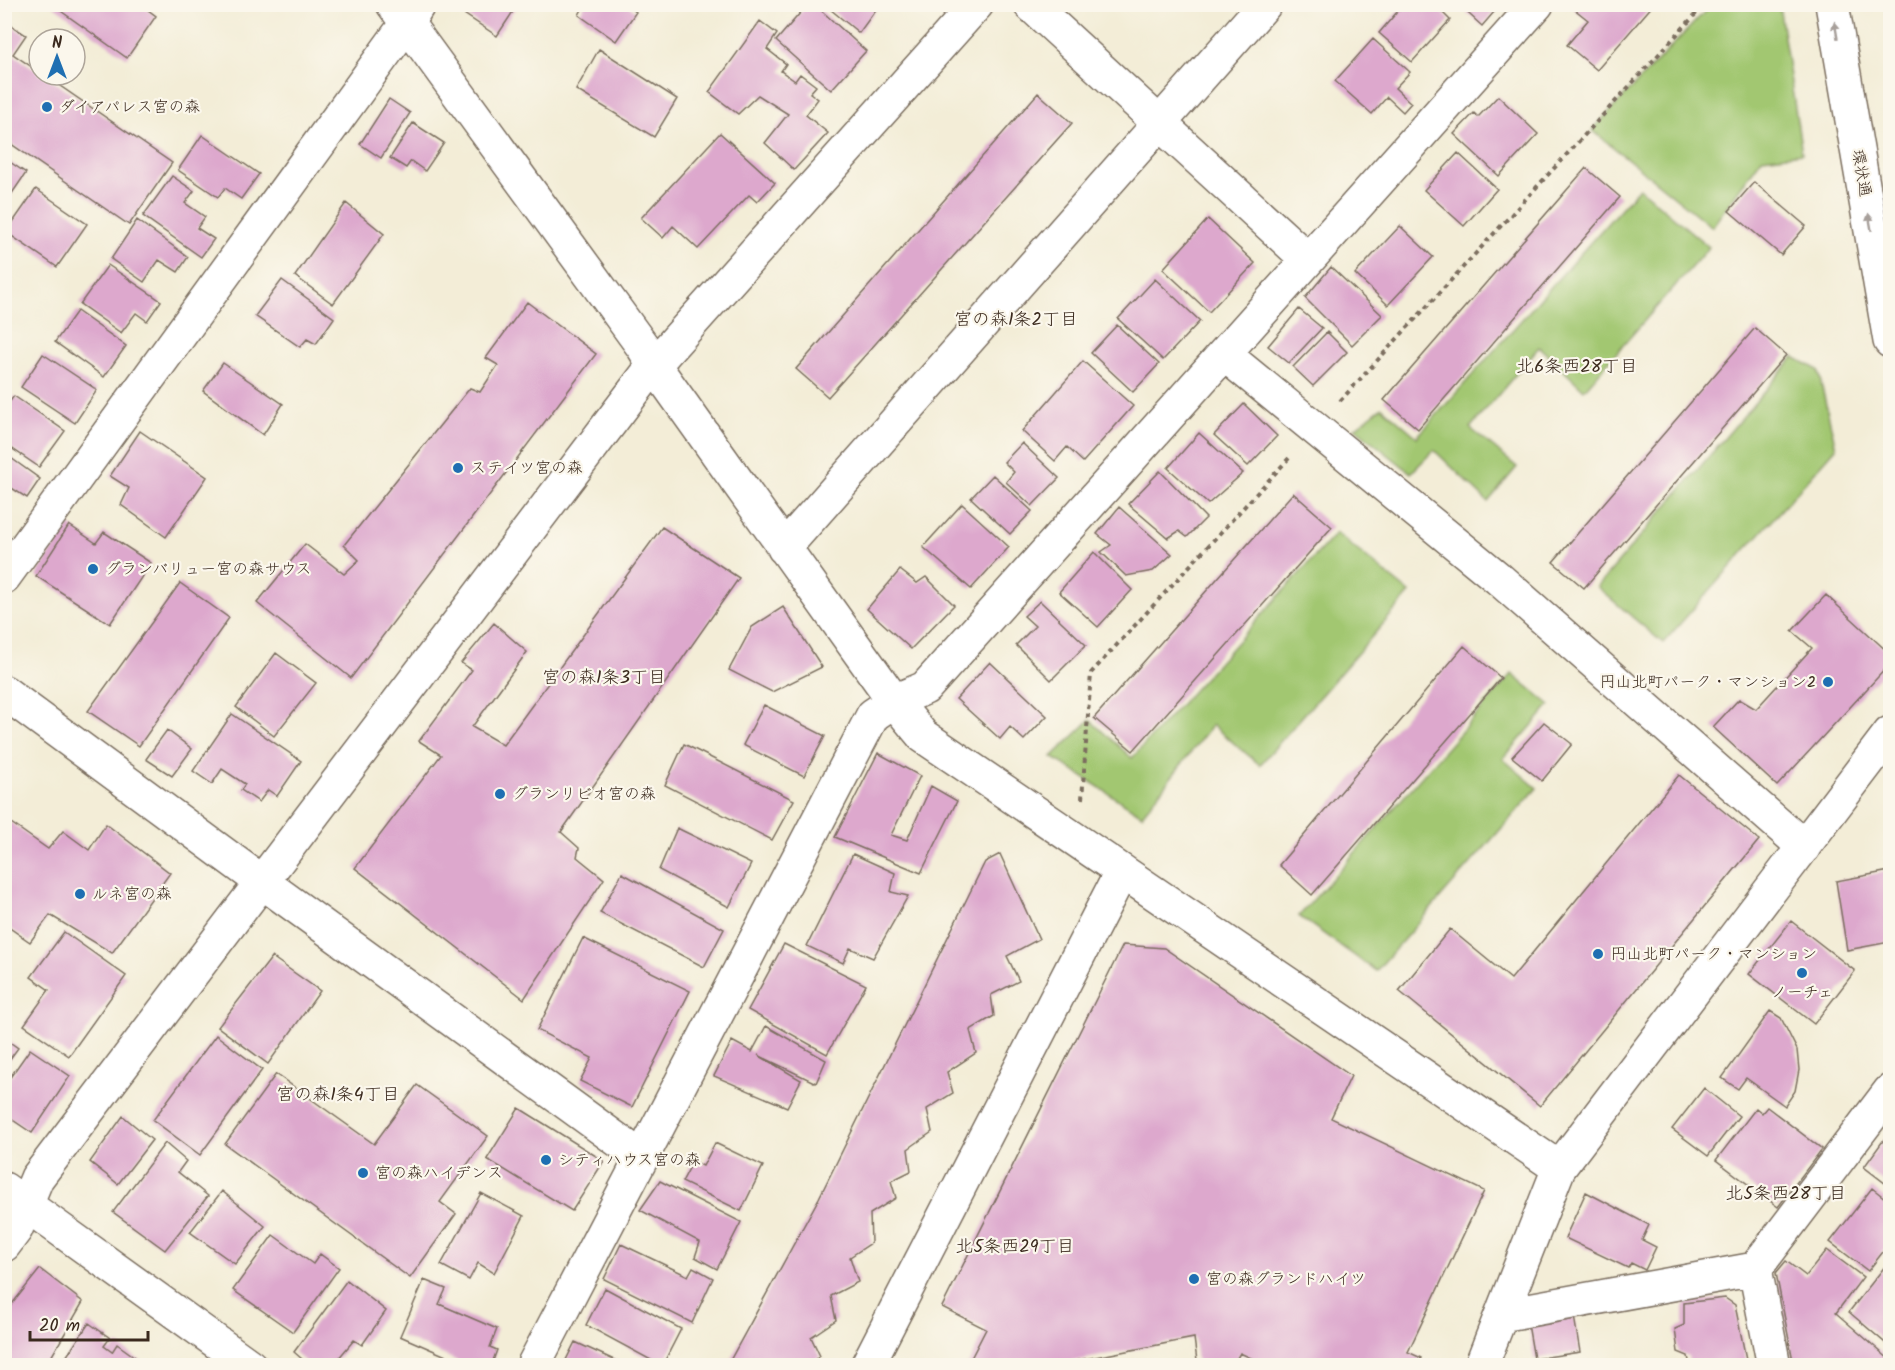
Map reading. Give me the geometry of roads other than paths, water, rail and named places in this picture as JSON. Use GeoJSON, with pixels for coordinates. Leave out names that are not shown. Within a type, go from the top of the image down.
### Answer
{"type":"FeatureCollection","features":[{"type":"Feature","properties":{"kind":"street"},"geometry":{"type":"LineString","coordinates":[[15,1196],[37,1178],[654,365],[977,4]]}},
{"type":"Feature","properties":{"kind":"street"},"geometry":{"type":"LineString","coordinates":[[1030,4],[1308,260]]}},
{"type":"Feature","properties":{"kind":"street"},"geometry":{"type":"LineString","coordinates":[[784,548],[1265,4]]}},
{"type":"Feature","properties":{"kind":"street"},"geometry":{"type":"LineString","coordinates":[[533,1365],[873,715],[894,701],[925,688],[1537,4]]}},
{"type":"Feature","properties":{"kind":"street","name":"環状通"},"geometry":{"type":"LineString","coordinates":[[1832,4],[1890,341]]}},
{"type":"Feature","properties":{"kind":"street"},"geometry":{"type":"LineString","coordinates":[[4,577],[406,11],[784,548],[894,701],[923,736],[1559,1168]]}},
{"type":"Feature","properties":{"kind":"street"},"geometry":{"type":"LineString","coordinates":[[1224,354],[1499,579],[1804,847]]}},
{"type":"Feature","properties":{"kind":"street"},"geometry":{"type":"LineString","coordinates":[[4,692],[641,1156]]}},
{"type":"Feature","properties":{"kind":"street"},"geometry":{"type":"LineString","coordinates":[[1480,1365],[1559,1168],[1890,733]]}},
{"type":"Feature","properties":{"kind":"street"},"geometry":{"type":"LineString","coordinates":[[867,1365],[1122,871]]}},
{"type":"Feature","properties":{"kind":"street"},"geometry":{"type":"LineString","coordinates":[[1501,1315],[1755,1269],[1890,1091]]}},
{"type":"Feature","properties":{"kind":"street"},"geometry":{"type":"LineString","coordinates":[[4,1245],[16,1229],[15,1196]]}},
{"type":"Feature","properties":{"kind":"street"},"geometry":{"type":"LineString","coordinates":[[15,1196],[250,1365]]}},
{"type":"Feature","properties":{"kind":"street"},"geometry":{"type":"LineString","coordinates":[[1755,1269],[1774,1365]]}},
{"type":"Feature","properties":{"kind":"place","name":"ダイアパレス宮の森"},"geometry":{"type":"Point","coordinates":[47,107]}},
{"type":"Feature","properties":{"kind":"place","name":"ステイツ宮の森"},"geometry":{"type":"Point","coordinates":[458,468]}},
{"type":"Feature","properties":{"kind":"place","name":"グランバリュー宮の森サウス"},"geometry":{"type":"Point","coordinates":[93,569]}},
{"type":"Feature","properties":{"kind":"place","name":"円山北町パーク・マンション2"},"geometry":{"type":"Point","coordinates":[1828,682]}},
{"type":"Feature","properties":{"kind":"place","name":"グランリビオ宮の森"},"geometry":{"type":"Point","coordinates":[500,794]}},
{"type":"Feature","properties":{"kind":"place","name":"ルネ宮の森"},"geometry":{"type":"Point","coordinates":[80,894]}},
{"type":"Feature","properties":{"kind":"place","name":"円山北町パーク・マンション"},"geometry":{"type":"Point","coordinates":[1598,954]}},
{"type":"Feature","properties":{"kind":"place","name":"ノーチェ"},"geometry":{"type":"Point","coordinates":[1802,973]}},
{"type":"Feature","properties":{"kind":"place","name":"シティハウス宮の森"},"geometry":{"type":"Point","coordinates":[546,1160]}},
{"type":"Feature","properties":{"kind":"place","name":"宮の森ハイデンス"},"geometry":{"type":"Point","coordinates":[363,1173]}},
{"type":"Feature","properties":{"kind":"place","name":"宮の森グランドハイツ"},"geometry":{"type":"Point","coordinates":[1194,1279]}},
{"type":"Feature","properties":{"kind":"district","name":"宮の森1条2丁目"},"geometry":{"type":"Point","coordinates":[1016,320]}},
{"type":"Feature","properties":{"kind":"district","name":"北6条西28丁目"},"geometry":{"type":"Point","coordinates":[1577,367]}},
{"type":"Feature","properties":{"kind":"district","name":"宮の森1条3丁目"},"geometry":{"type":"Point","coordinates":[604,678]}},
{"type":"Feature","properties":{"kind":"district","name":"宮の森1条4丁目"},"geometry":{"type":"Point","coordinates":[338,1095]}},
{"type":"Feature","properties":{"kind":"district","name":"北5条西28丁目"},"geometry":{"type":"Point","coordinates":[1786,1194]}},
{"type":"Feature","properties":{"kind":"district","name":"北5条西29丁目"},"geometry":{"type":"Point","coordinates":[1015,1247]}}]}
